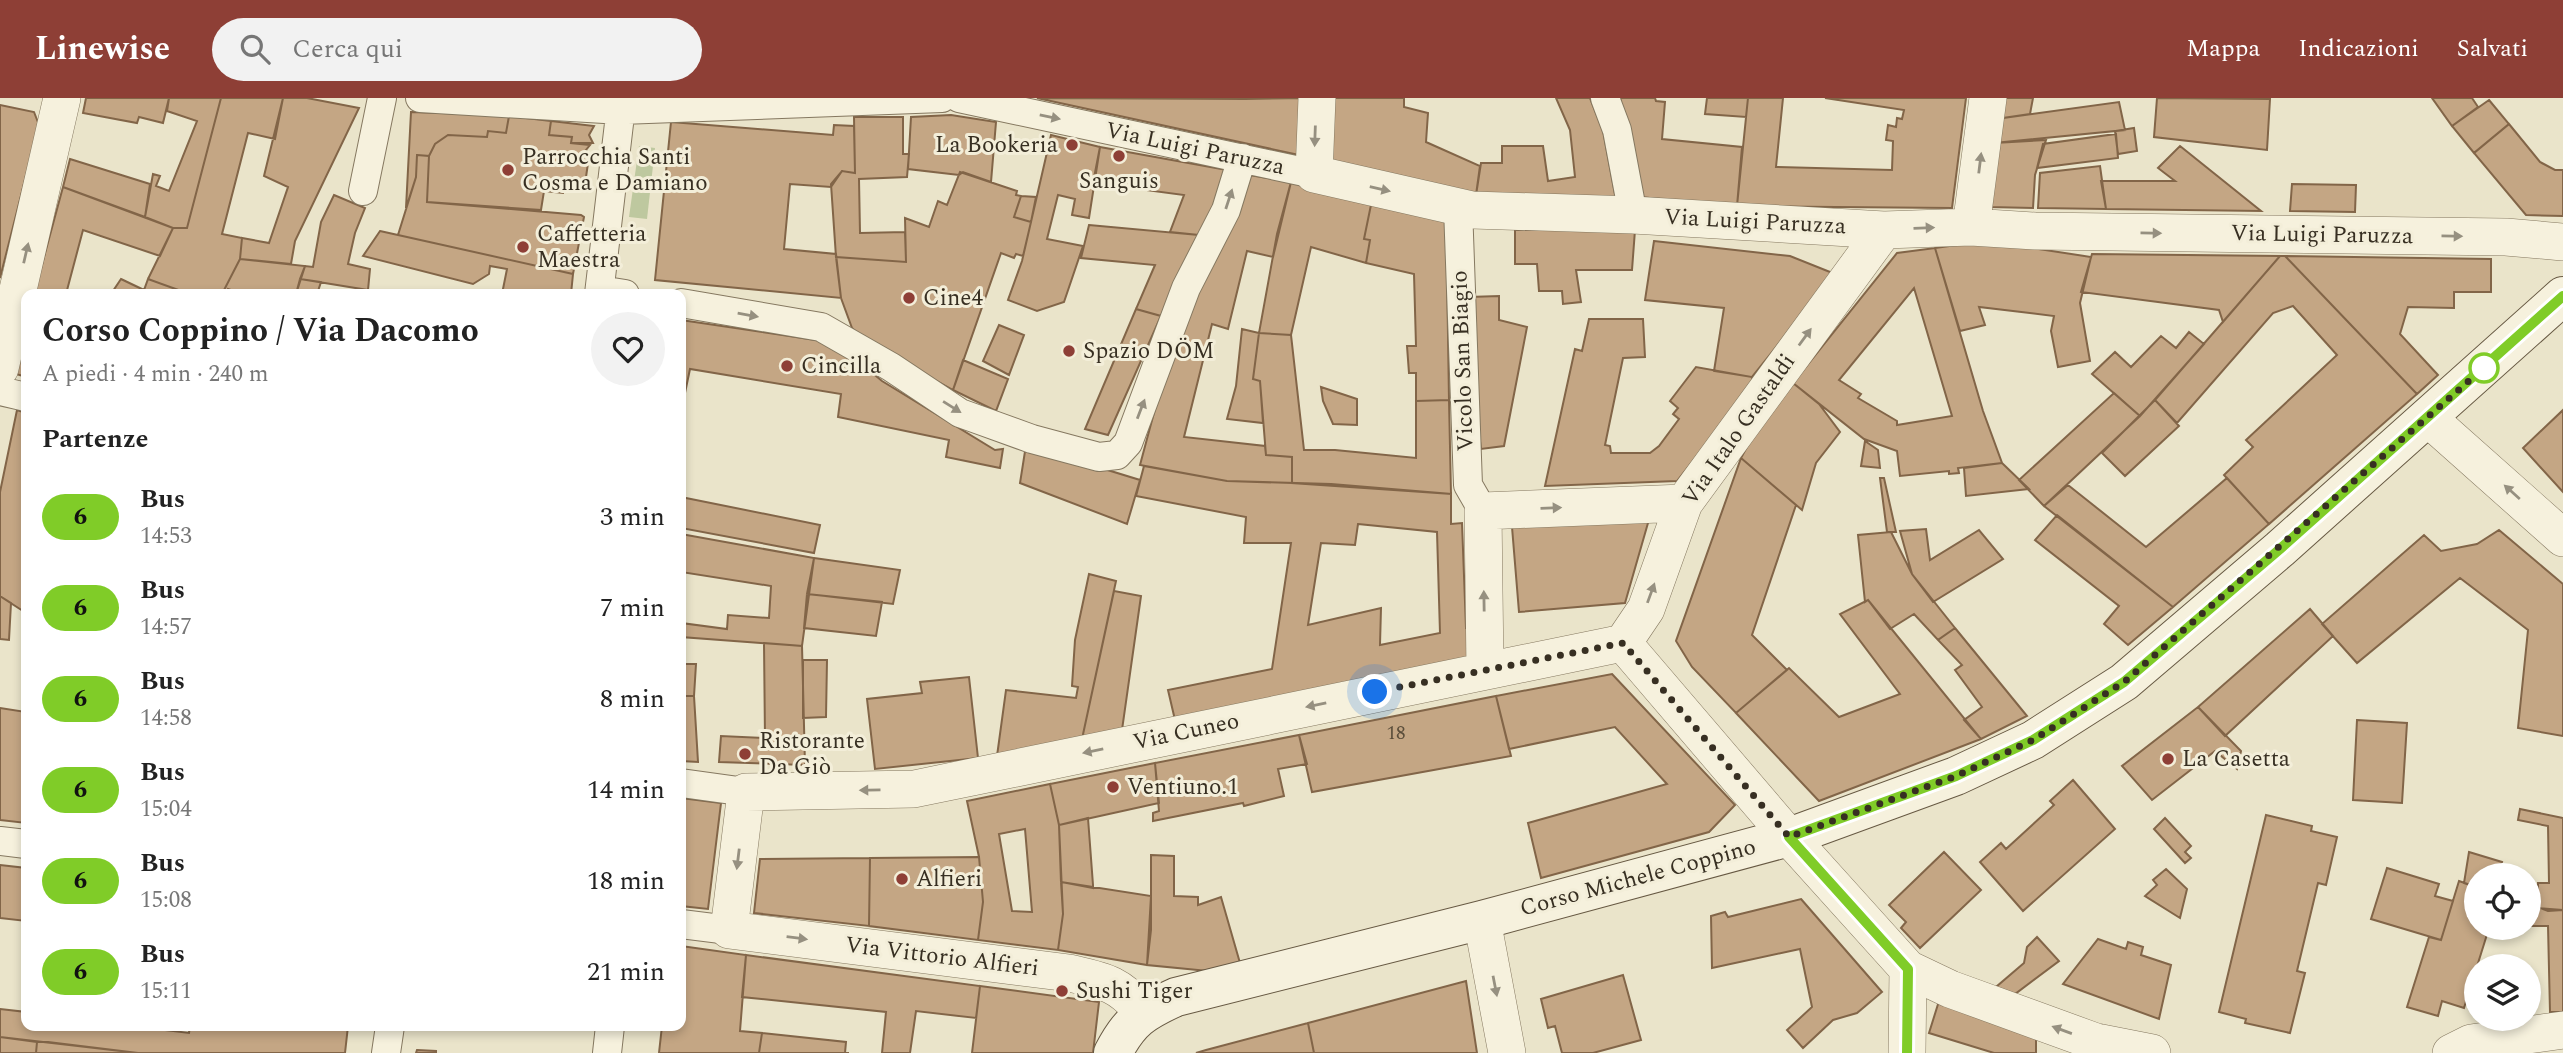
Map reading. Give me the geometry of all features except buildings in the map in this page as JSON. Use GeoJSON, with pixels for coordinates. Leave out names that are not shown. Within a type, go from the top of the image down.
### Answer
{"type":"FeatureCollection","features":[{"type":"Feature","properties":{"kind":"main road","name":"Corso Michele Coppino"},"geometry":{"type":"LineString","coordinates":[[1113,1053],[1124,1033],[1143,1012],[1176,997],[1482,920],[1789,837],[1967,771],[2033,740],[2124,682],[2428,418],[2563,296]]}},
{"type":"Feature","properties":{"kind":"street"},"geometry":{"type":"LineString","coordinates":[[0,368],[62,98]]}},
{"type":"Feature","properties":{"kind":"street"},"geometry":{"type":"LineString","coordinates":[[363,191],[382,98]]}},
{"type":"Feature","properties":{"kind":"street"},"geometry":{"type":"LineString","coordinates":[[420,98],[622,104],[942,98]]}},
{"type":"Feature","properties":{"kind":"street","name":"Via Luigi Paruzza"},"geometry":{"type":"LineString","coordinates":[[959,98],[1458,207],[1884,230],[1971,227],[2035,231],[2506,237],[2563,242]]}},
{"type":"Feature","properties":{"kind":"street"},"geometry":{"type":"LineString","coordinates":[[1314,174],[1317,98]]}},
{"type":"Feature","properties":{"kind":"street"},"geometry":{"type":"LineString","coordinates":[[1605,98],[1617,130],[1633,215]]}},
{"type":"Feature","properties":{"kind":"street"},"geometry":{"type":"LineString","coordinates":[[1971,227],[1988,98]]}},
{"type":"Feature","properties":{"kind":"street"},"geometry":{"type":"LineString","coordinates":[[608,289],[622,104]]}},
{"type":"Feature","properties":{"kind":"street"},"geometry":{"type":"LineString","coordinates":[[686,304],[821,327],[891,367],[960,412],[1031,439],[1099,457],[1117,455],[1128,443],[1186,288],[1226,210],[1242,158]]}},
{"type":"Feature","properties":{"kind":"street","name":"Vicolo San Biagio"},"geometry":{"type":"LineString","coordinates":[[1458,207],[1468,485],[1483,510],[1485,669]]}},
{"type":"Feature","properties":{"kind":"street","name":"Via Italo Gastaldi"},"geometry":{"type":"LineString","coordinates":[[1623,643],[1646,608],[1684,503],[1884,230]]}},
{"type":"Feature","properties":{"kind":"street"},"geometry":{"type":"LineString","coordinates":[[0,391],[21,396]]}},
{"type":"Feature","properties":{"kind":"street"},"geometry":{"type":"LineString","coordinates":[[2428,418],[2563,538]]}},
{"type":"Feature","properties":{"kind":"street"},"geometry":{"type":"LineString","coordinates":[[1483,510],[1684,503]]}},
{"type":"Feature","properties":{"kind":"street"},"geometry":{"type":"LineString","coordinates":[[1623,643],[1789,837],[1908,969],[1950,989],[2096,1042],[2152,1053]]}},
{"type":"Feature","properties":{"kind":"street","name":"Via Cuneo"},"geometry":{"type":"LineString","coordinates":[[686,784],[746,792],[914,789],[1485,669],[1623,643]]}},
{"type":"Feature","properties":{"kind":"street"},"geometry":{"type":"LineString","coordinates":[[686,925],[729,930],[746,792]]}},
{"type":"Feature","properties":{"kind":"street"},"geometry":{"type":"LineString","coordinates":[[0,841],[21,843]]}},
{"type":"Feature","properties":{"kind":"street"},"geometry":{"type":"LineString","coordinates":[[1482,920],[1507,1053]]}},
{"type":"Feature","properties":{"kind":"street","name":"Via Vittorio Alfieri"},"geometry":{"type":"LineString","coordinates":[[729,930],[1069,973],[1112,983],[1128,993],[1143,1012]]}},
{"type":"Feature","properties":{"kind":"street"},"geometry":{"type":"LineString","coordinates":[[1907,1053],[1908,969]]}},
{"type":"Feature","properties":{"kind":"street"},"geometry":{"type":"LineString","coordinates":[[2451,1053],[2471,1043],[2563,1030]]}},
{"type":"Feature","properties":{"kind":"street"},"geometry":{"type":"LineString","coordinates":[[386,1053],[389,1031]]}},
{"type":"Feature","properties":{"kind":"street"},"geometry":{"type":"LineString","coordinates":[[607,1053],[609,1031]]}},
{"type":"Feature","properties":{"kind":"green space"},"geometry":{"type":"Polygon","coordinates":[[[639,146],[655,148],[647,219],[629,217],[639,146]]]}},
{"type":"Feature","properties":{"kind":"bus line","name":"6"},"geometry":{"type":"LineString","coordinates":[[1907,1053],[1908,969],[1789,837],[1956,776],[2033,740],[2124,682],[2280,549],[2563,296]]}},
{"type":"Feature","properties":{"kind":"place","name":"La Bookeria"},"geometry":{"type":"Point","coordinates":[1072,145]}},
{"type":"Feature","properties":{"kind":"place","name":"Sanguis"},"geometry":{"type":"Point","coordinates":[1119,156]}},
{"type":"Feature","properties":{"kind":"place","name":"Parrocchia Santi Cosma e Damiano"},"geometry":{"type":"Point","coordinates":[508,170]}},
{"type":"Feature","properties":{"kind":"place","name":"Caffetteria Maestra"},"geometry":{"type":"Point","coordinates":[523,247]}},
{"type":"Feature","properties":{"kind":"place","name":"Cine4"},"geometry":{"type":"Point","coordinates":[909,298]}},
{"type":"Feature","properties":{"kind":"place","name":"Spazio DÖM"},"geometry":{"type":"Point","coordinates":[1069,351]}},
{"type":"Feature","properties":{"kind":"place","name":"Cincilla"},"geometry":{"type":"Point","coordinates":[787,366]}},
{"type":"Feature","properties":{"kind":"place","name":"Ristorante Da Giò"},"geometry":{"type":"Point","coordinates":[745,754]}},
{"type":"Feature","properties":{"kind":"place","name":"La Casetta"},"geometry":{"type":"Point","coordinates":[2168,759]}},
{"type":"Feature","properties":{"kind":"place","name":"Ventiuno.1"},"geometry":{"type":"Point","coordinates":[1113,787]}},
{"type":"Feature","properties":{"kind":"place","name":"Alfieri"},"geometry":{"type":"Point","coordinates":[902,879]}},
{"type":"Feature","properties":{"kind":"place","name":"Sushi Tiger"},"geometry":{"type":"Point","coordinates":[1062,991]}},
{"type":"Feature","properties":{"kind":"route"},"geometry":{"type":"LineString","coordinates":[[1375,692],[1623,643],[1789,837],[1956,776],[2033,740],[2124,682],[2280,549],[2486,366],[2484,368]]}}]}
